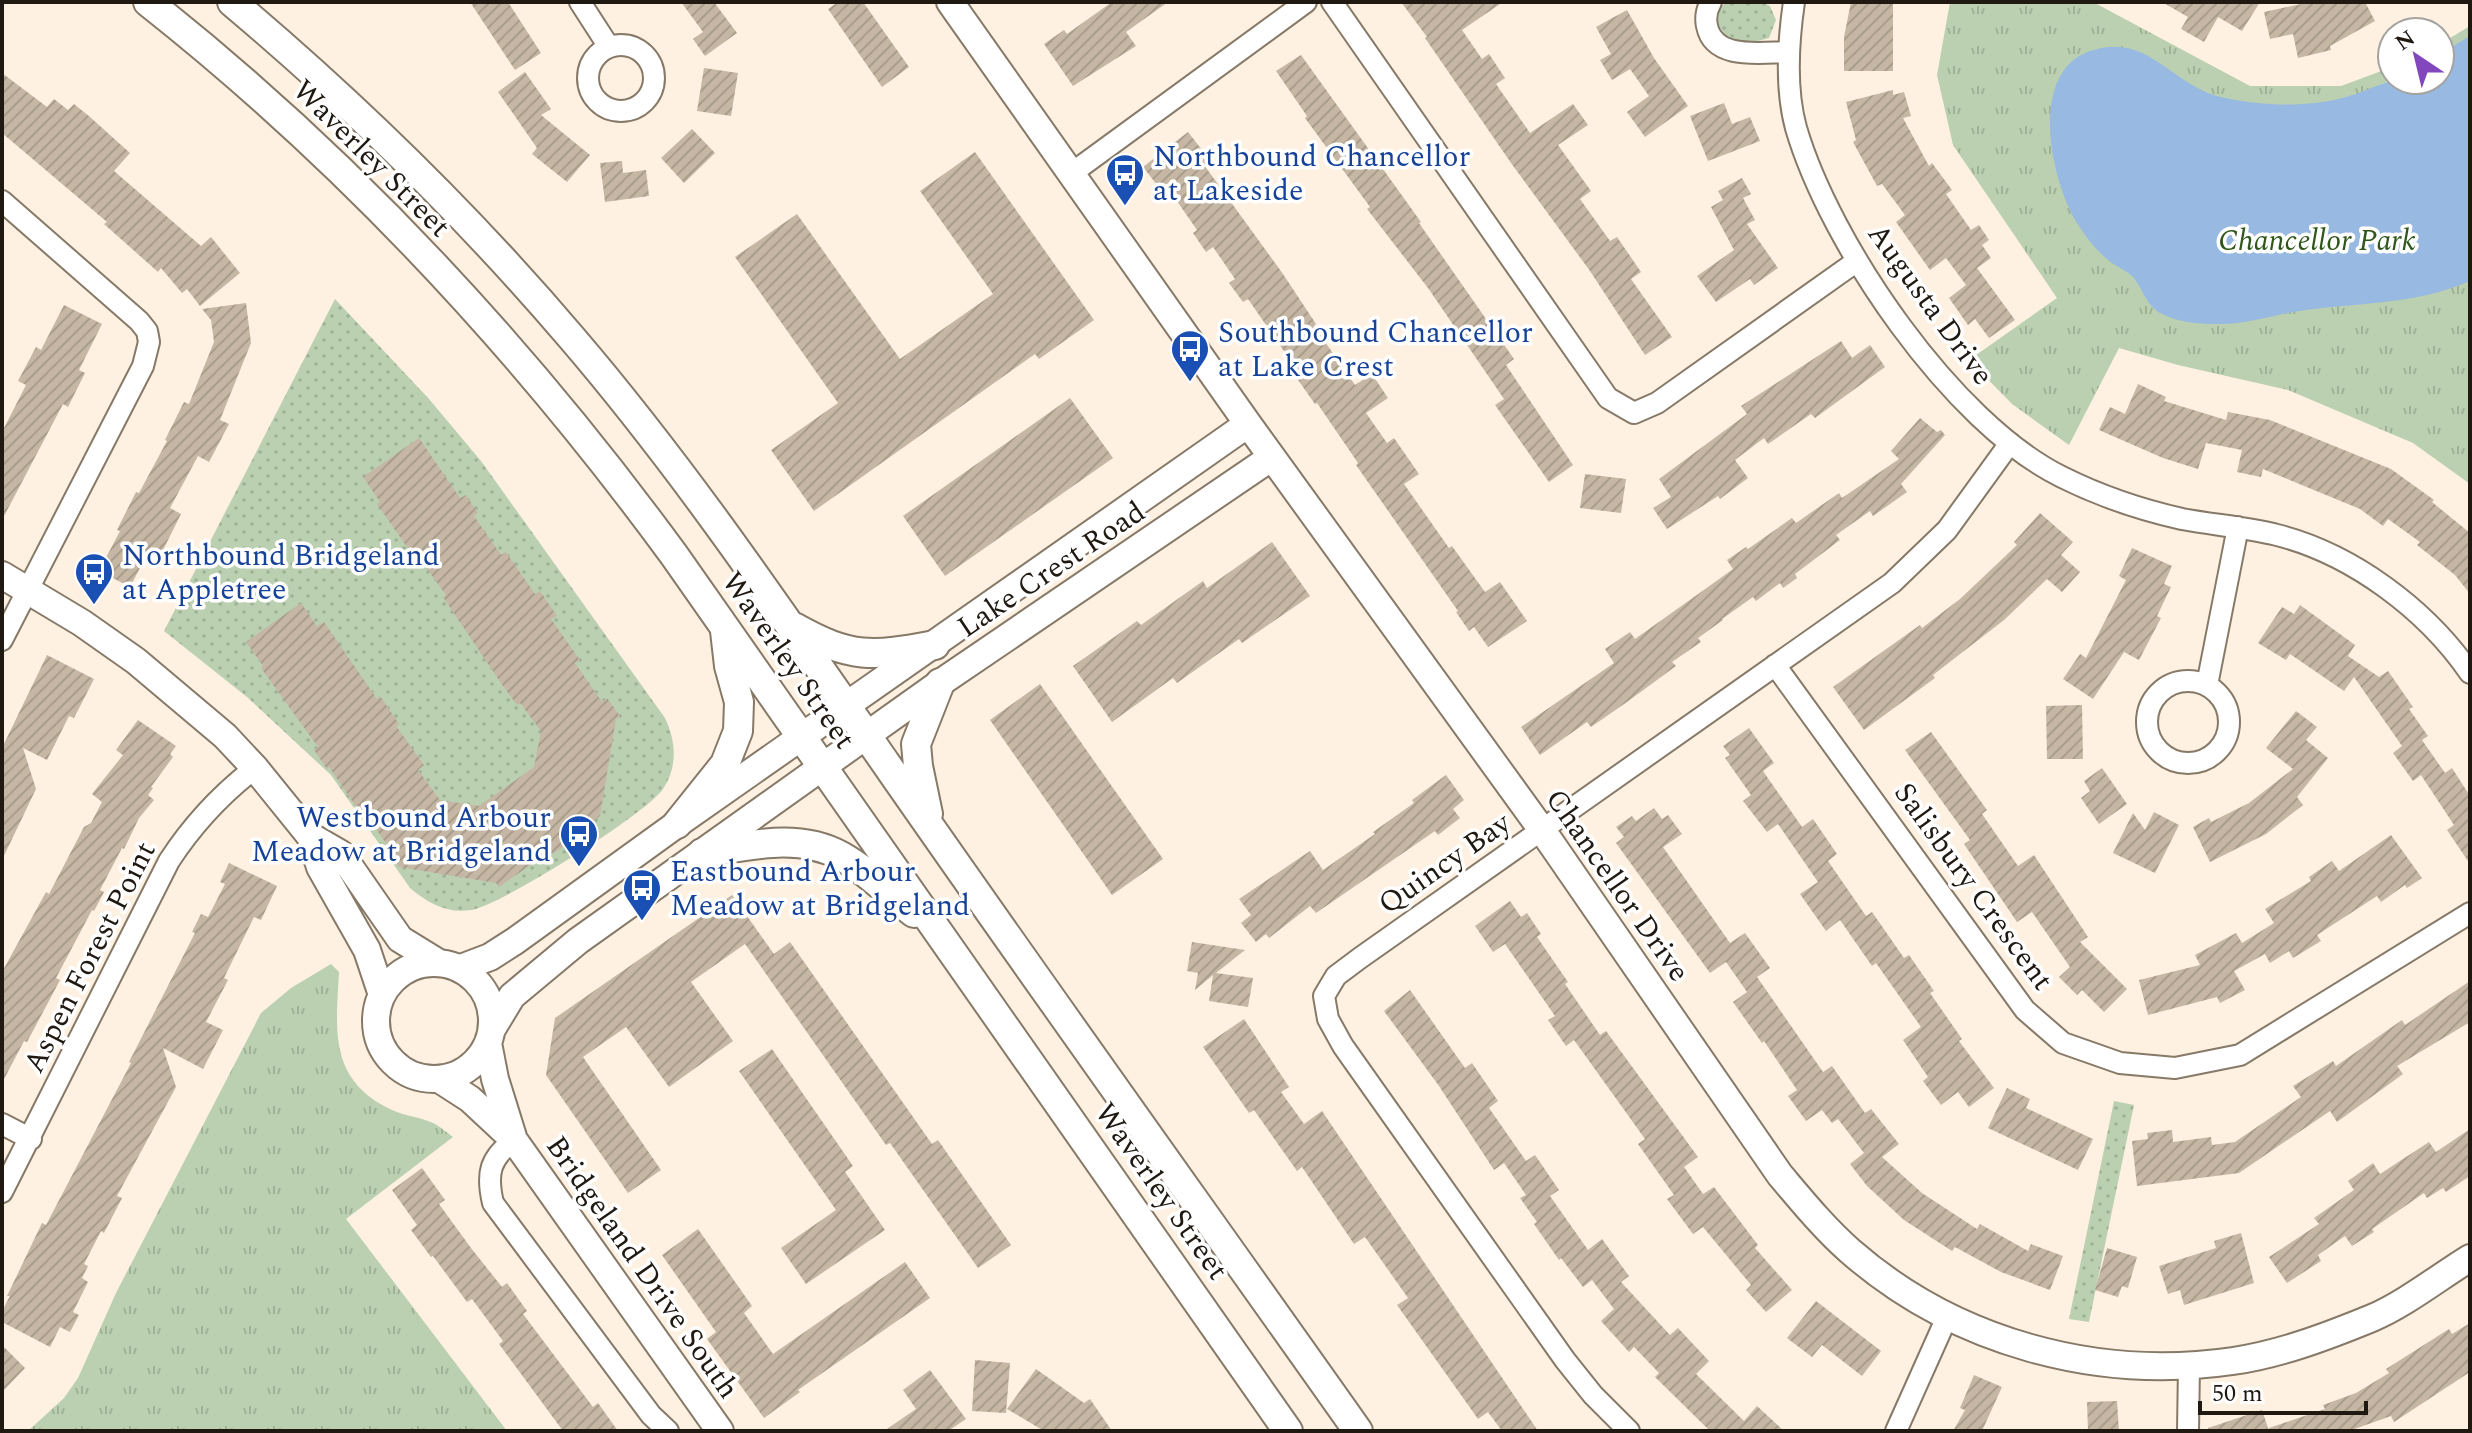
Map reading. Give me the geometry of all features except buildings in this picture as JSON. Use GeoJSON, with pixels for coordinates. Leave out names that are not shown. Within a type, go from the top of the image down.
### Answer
{"type":"FeatureCollection","features":[{"type":"Feature","properties":{"kind":"main road","name":"Waverley Street"},"geometry":{"type":"LineString","coordinates":[[148,2],[227,66],[316,146],[462,296],[594,450],[640,509],[803,737],[1288,1431]]}},
{"type":"Feature","properties":{"kind":"main road","name":"Waverley Street"},"geometry":{"type":"LineString","coordinates":[[232,2],[361,116],[512,270],[572,338],[664,453],[789,624],[1358,1431]]}},
{"type":"Feature","properties":{"kind":"main road"},"geometry":{"type":"LineString","coordinates":[[789,624],[831,646],[862,655],[935,645]]}},
{"type":"Feature","properties":{"kind":"main road"},"geometry":{"type":"LineString","coordinates":[[677,824],[725,764],[738,731],[739,702],[729,666],[724,626]]}},
{"type":"Feature","properties":{"kind":"main road"},"geometry":{"type":"LineString","coordinates":[[931,827],[920,780],[916,744],[940,683]]}},
{"type":"Feature","properties":{"kind":"main road"},"geometry":{"type":"LineString","coordinates":[[702,853],[784,842],[830,850],[853,863],[936,929]]}},
{"type":"Feature","properties":{"kind":"street"},"geometry":{"type":"LineString","coordinates":[[580,2],[609,47]]}},
{"type":"Feature","properties":{"kind":"street","name":"Chancellor Drive"},"geometry":{"type":"LineString","coordinates":[[950,2],[1248,424],[1542,830],[1780,1175],[1850,1251],[1905,1293],[1947,1317],[2039,1351],[2104,1364],[2189,1366],[2236,1361],[2286,1350],[2375,1316],[2470,1258]]}},
{"type":"Feature","properties":{"kind":"street"},"geometry":{"type":"LineString","coordinates":[[1072,173],[1306,2]]}},
{"type":"Feature","properties":{"kind":"street"},"geometry":{"type":"LineString","coordinates":[[1332,2],[1608,398],[1634,413],[1657,403],[1857,261]]}},
{"type":"Feature","properties":{"kind":"street"},"geometry":{"type":"LineString","coordinates":[[1711,2],[1706,22],[1710,37],[1723,48],[1736,52],[1789,52]]}},
{"type":"Feature","properties":{"kind":"street","name":"Augusta Drive"},"geometry":{"type":"LineString","coordinates":[[1794,2],[1789,89],[1796,126],[1812,173],[1857,261],[1922,353],[1956,394],[2010,443],[2061,476],[2126,502],[2181,518],[2278,535],[2318,548],[2401,600],[2439,634],[2470,673]]}},
{"type":"Feature","properties":{"kind":"street"},"geometry":{"type":"LineString","coordinates":[[2,201],[127,308],[147,331],[149,342],[143,366],[2,640]]}},
{"type":"Feature","properties":{"kind":"street","name":"Lake Crest Road"},"geometry":{"type":"LineString","coordinates":[[450,966],[490,957],[515,941],[1248,424]]}},
{"type":"Feature","properties":{"kind":"street","name":"Quincy Bay"},"geometry":{"type":"LineString","coordinates":[[1629,1431],[1593,1395],[1565,1360],[1343,1046],[1328,1019],[1324,996],[1336,976],[1892,583],[1947,530],[2010,443]]}},
{"type":"Feature","properties":{"kind":"street","name":"Lake Crest Road"},"geometry":{"type":"LineString","coordinates":[[490,1036],[504,1005],[522,986],[578,941],[940,683],[1272,457]]}},
{"type":"Feature","properties":{"kind":"street"},"geometry":{"type":"LineString","coordinates":[[2207,685],[2238,527]]}},
{"type":"Feature","properties":{"kind":"street"},"geometry":{"type":"LineString","coordinates":[[2,575],[29,589],[136,661],[225,736],[310,836],[341,854],[400,939],[450,966],[483,988],[490,1007],[490,1036],[472,1063],[439,1079],[423,1078],[406,1072],[394,1063],[377,1039],[375,1020],[382,995],[401,974],[419,966],[450,966]]}},
{"type":"Feature","properties":{"kind":"street","name":"Salisbury Crescent"},"geometry":{"type":"LineString","coordinates":[[1775,665],[2025,1010],[2063,1043],[2077,1048],[2120,1063],[2175,1068],[2240,1055],[2470,913]]}},
{"type":"Feature","properties":{"kind":"street"},"geometry":{"type":"LineString","coordinates":[[2193,681],[2207,685],[2222,698],[2228,711],[2226,736],[2217,751],[2203,760],[2184,763],[2170,759],[2159,751],[2147,727],[2149,710],[2156,696],[2171,685],[2193,681]]}},
{"type":"Feature","properties":{"kind":"street","name":"Aspen Forest Point"},"geometry":{"type":"LineString","coordinates":[[2,1192],[169,861],[198,820],[229,788],[255,768]]}},
{"type":"Feature","properties":{"kind":"street"},"geometry":{"type":"LineString","coordinates":[[310,836],[320,867],[367,950],[382,995]]}},
{"type":"Feature","properties":{"kind":"street","name":"Bridgeland Drive South"},"geometry":{"type":"LineString","coordinates":[[490,1036],[495,1079],[514,1140]]}},
{"type":"Feature","properties":{"kind":"street","name":"Bridgeland Drive South"},"geometry":{"type":"LineString","coordinates":[[439,1079],[470,1099],[514,1140],[720,1431]]}},
{"type":"Feature","properties":{"kind":"street"},"geometry":{"type":"LineString","coordinates":[[2,1124],[31,1139]]}},
{"type":"Feature","properties":{"kind":"street","name":"Bridgeland Drive South"},"geometry":{"type":"LineString","coordinates":[[514,1140],[498,1152],[489,1177],[493,1203],[651,1415],[668,1431]]}},
{"type":"Feature","properties":{"kind":"street"},"geometry":{"type":"LineString","coordinates":[[1896,1431],[1947,1317]]}},
{"type":"Feature","properties":{"kind":"street"},"geometry":{"type":"LineString","coordinates":[[2188,1431],[2189,1366]]}},
{"type":"Feature","properties":{"kind":"green space"},"geometry":{"type":"Polygon","coordinates":[[[1726,2],[1761,2],[1770,6],[1776,20],[1769,38],[1751,43],[1728,40],[1717,23],[1719,10],[1726,2]]]}},
{"type":"Feature","properties":{"kind":"green space","name":"Chancellor Park"},"geometry":{"type":"Polygon","coordinates":[[[1950,2],[2093,2],[2250,86],[2341,86],[2376,73],[2376,96],[2456,96],[2456,34],[2470,26],[2470,484],[2413,443],[2288,390],[2119,348],[2069,445],[2012,404],[1969,360],[2057,298],[1953,145],[1937,75],[1950,2]]]}},
{"type":"Feature","properties":{"kind":"green space"},"geometry":{"type":"Polygon","coordinates":[[[335,299],[429,399],[481,461],[665,718],[671,736],[674,754],[671,772],[663,789],[651,801],[603,837],[541,876],[471,910],[438,906],[410,888],[331,775],[247,697],[164,631],[335,299]]]}},
{"type":"Feature","properties":{"kind":"green space"},"geometry":{"type":"Polygon","coordinates":[[[331,964],[339,972],[337,1014],[340,1052],[356,1084],[371,1098],[392,1110],[433,1123],[453,1137],[346,1219],[507,1431],[28,1431],[64,1398],[78,1378],[116,1293],[261,1013],[291,988],[331,964]]]}},
{"type":"Feature","properties":{"kind":"green space"},"geometry":{"type":"Polygon","coordinates":[[[2114,1101],[2134,1105],[2089,1322],[2069,1319],[2114,1101]]]}},
{"type":"Feature","properties":{"kind":"water"},"geometry":{"type":"Polygon","coordinates":[[[2470,36],[2470,281],[2449,289],[2405,299],[2293,312],[2235,323],[2208,324],[2168,317],[2152,307],[2133,277],[2108,260],[2091,243],[2077,223],[2059,182],[2050,130],[2051,104],[2058,81],[2070,63],[2090,51],[2110,47],[2128,48],[2159,62],[2204,91],[2221,97],[2267,104],[2300,104],[2331,101],[2376,86],[2376,96],[2456,96],[2456,44],[2470,36]]]}},
{"type":"Feature","properties":{"kind":"place","name":"Northbound Chancellor at Lakeside"},"geometry":{"type":"Point","coordinates":[1125,207]}},
{"type":"Feature","properties":{"kind":"place","name":"Southbound Chancellor at Lake Crest"},"geometry":{"type":"Point","coordinates":[1190,383]}},
{"type":"Feature","properties":{"kind":"place","name":"Northbound Bridgeland at Appletree"},"geometry":{"type":"Point","coordinates":[94,606]}},
{"type":"Feature","properties":{"kind":"place","name":"Westbound Arbour Meadow at Bridgeland"},"geometry":{"type":"Point","coordinates":[579,868]}},
{"type":"Feature","properties":{"kind":"place","name":"Eastbound Arbour Meadow at Bridgeland"},"geometry":{"type":"Point","coordinates":[642,922]}}]}
